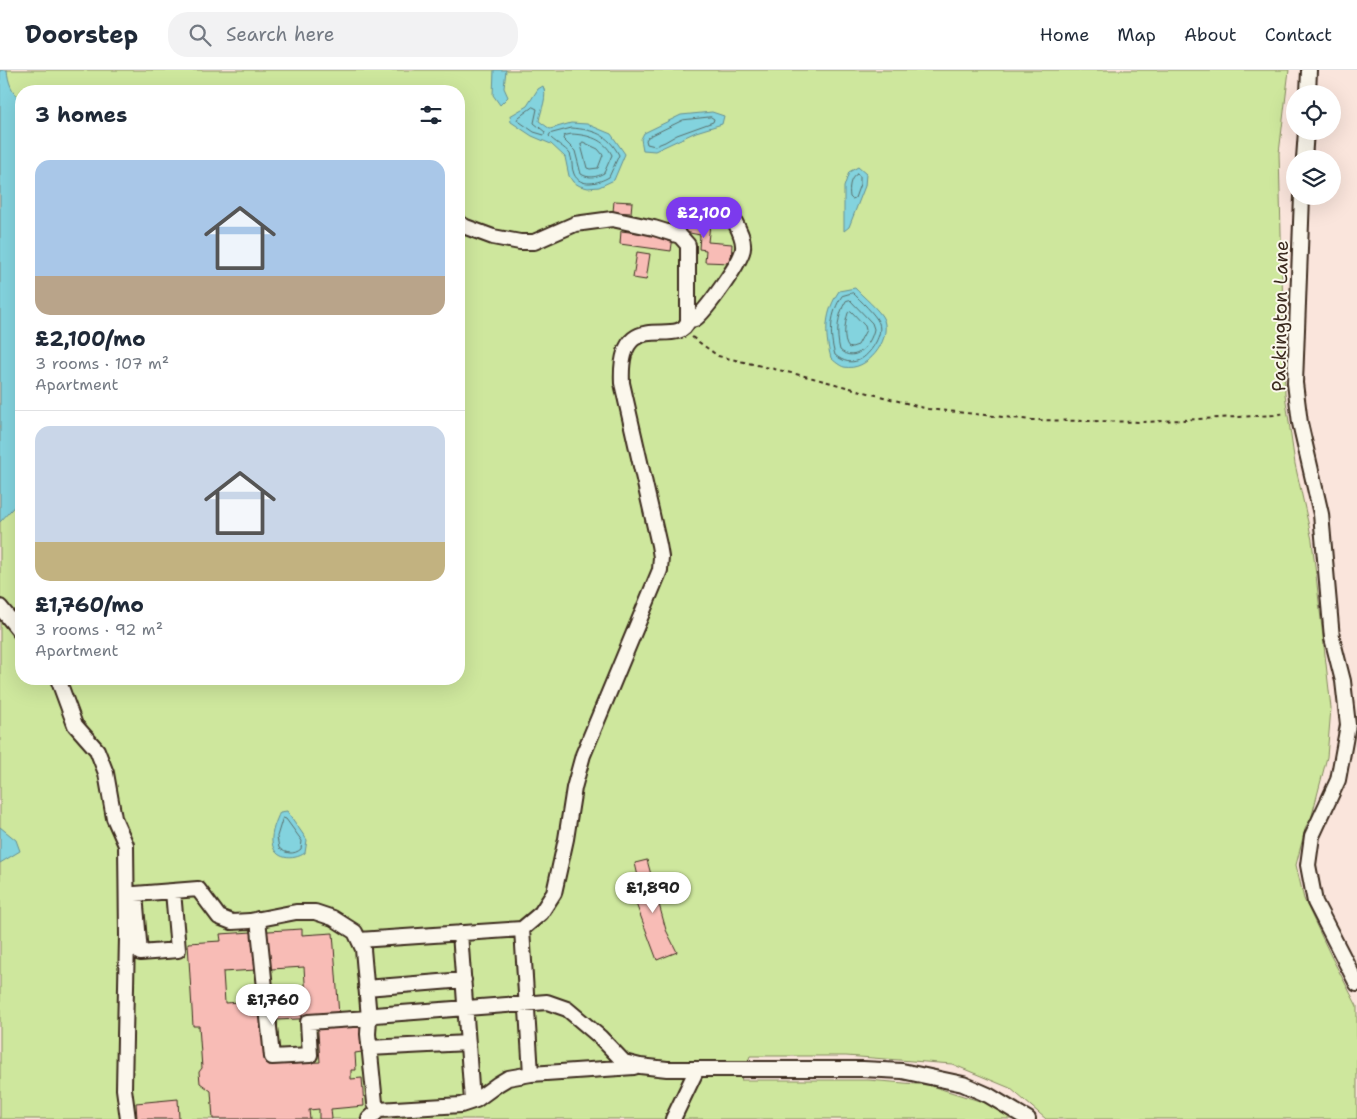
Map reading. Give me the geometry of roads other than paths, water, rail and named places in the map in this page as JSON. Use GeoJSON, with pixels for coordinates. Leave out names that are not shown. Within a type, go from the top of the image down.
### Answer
{"type":"FeatureCollection","features":[{"type":"Feature","properties":{"kind":"street"},"geometry":{"type":"LineString","coordinates":[[1308,85],[1309,70]]}},
{"type":"Feature","properties":{"kind":"street","name":"Packington Lane"},"geometry":{"type":"LineString","coordinates":[[1302,205],[1295,383],[1301,432],[1321,514],[1332,638],[1342,681],[1348,725],[1338,780],[1312,836],[1308,865],[1315,902],[1357,984]]}},
{"type":"Feature","properties":{"kind":"street"},"geometry":{"type":"LineString","coordinates":[[465,226],[492,237],[520,242],[534,242],[575,224],[612,219],[680,236],[688,245],[685,325]]}},
{"type":"Feature","properties":{"kind":"street"},"geometry":{"type":"LineString","coordinates":[[359,940],[522,929],[541,913],[554,893],[574,788],[583,755],[660,570],[661,557],[659,545],[622,383],[623,358],[636,336],[685,325],[694,320],[703,311],[720,290],[740,258],[743,249],[741,233],[735,222]]}},
{"type":"Feature","properties":{"kind":"street"},"geometry":{"type":"LineString","coordinates":[[0,607],[15,626]]}},
{"type":"Feature","properties":{"kind":"street"},"geometry":{"type":"LineString","coordinates":[[60,685],[75,725],[97,750],[106,773],[114,818],[126,845],[127,936],[124,1089],[128,1119]]}},
{"type":"Feature","properties":{"kind":"street"},"geometry":{"type":"LineString","coordinates":[[174,891],[178,950],[140,953],[135,894],[198,889],[219,917],[232,922],[296,912],[315,912],[333,918],[355,932],[363,949],[374,1114],[461,1105],[472,1101],[508,1078],[531,1074],[640,1066]]}},
{"type":"Feature","properties":{"kind":"street"},"geometry":{"type":"LineString","coordinates":[[258,919],[272,1057],[310,1055],[308,1022],[547,1002],[567,1009],[600,1037],[624,1062],[640,1066],[667,1069],[902,1070],[963,1084],[988,1095],[1028,1119]]}},
{"type":"Feature","properties":{"kind":"street"},"geometry":{"type":"LineString","coordinates":[[522,929],[531,1074]]}},
{"type":"Feature","properties":{"kind":"street"},"geometry":{"type":"LineString","coordinates":[[460,933],[472,1101]]}},
{"type":"Feature","properties":{"kind":"street"},"geometry":{"type":"LineString","coordinates":[[366,988],[464,980]]}},
{"type":"Feature","properties":{"kind":"street"},"geometry":{"type":"LineString","coordinates":[[369,1048],[468,1043]]}},
{"type":"Feature","properties":{"kind":"street"},"geometry":{"type":"LineString","coordinates":[[673,1119],[697,1069]]}},
{"type":"Feature","properties":{"kind":"water"},"geometry":{"type":"Polygon","coordinates":[[[0,70],[7,70],[8,79],[15,94],[15,506],[0,522],[0,70]]]}},
{"type":"Feature","properties":{"kind":"water"},"geometry":{"type":"Polygon","coordinates":[[[494,70],[506,70],[504,88],[508,97],[500,105],[493,95],[494,70]]]}},
{"type":"Feature","properties":{"kind":"water"},"geometry":{"type":"Polygon","coordinates":[[[543,86],[544,99],[539,121],[550,129],[571,123],[587,124],[611,134],[625,154],[614,180],[599,187],[588,188],[580,186],[573,182],[569,176],[565,157],[551,144],[532,136],[511,122],[510,116],[527,106],[538,89],[543,86]]]}},
{"type":"Feature","properties":{"kind":"water"},"geometry":{"type":"Polygon","coordinates":[[[712,112],[724,116],[722,124],[696,132],[655,151],[643,150],[641,139],[644,133],[681,115],[712,112]]]}},
{"type":"Feature","properties":{"kind":"water"},"geometry":{"type":"Polygon","coordinates":[[[858,167],[866,174],[865,186],[849,227],[844,231],[844,187],[849,172],[858,167]]]}},
{"type":"Feature","properties":{"kind":"water"},"geometry":{"type":"Polygon","coordinates":[[[855,288],[879,312],[884,320],[884,337],[869,360],[861,365],[844,367],[831,358],[827,340],[828,315],[839,291],[855,288]]]}},
{"type":"Feature","properties":{"kind":"water"},"geometry":{"type":"Polygon","coordinates":[[[287,811],[307,840],[305,853],[290,858],[280,856],[272,842],[273,830],[280,812],[287,811]]]}},
{"type":"Feature","properties":{"kind":"water"},"geometry":{"type":"Polygon","coordinates":[[[0,827],[16,840],[20,851],[0,863],[0,827]]]}}]}
